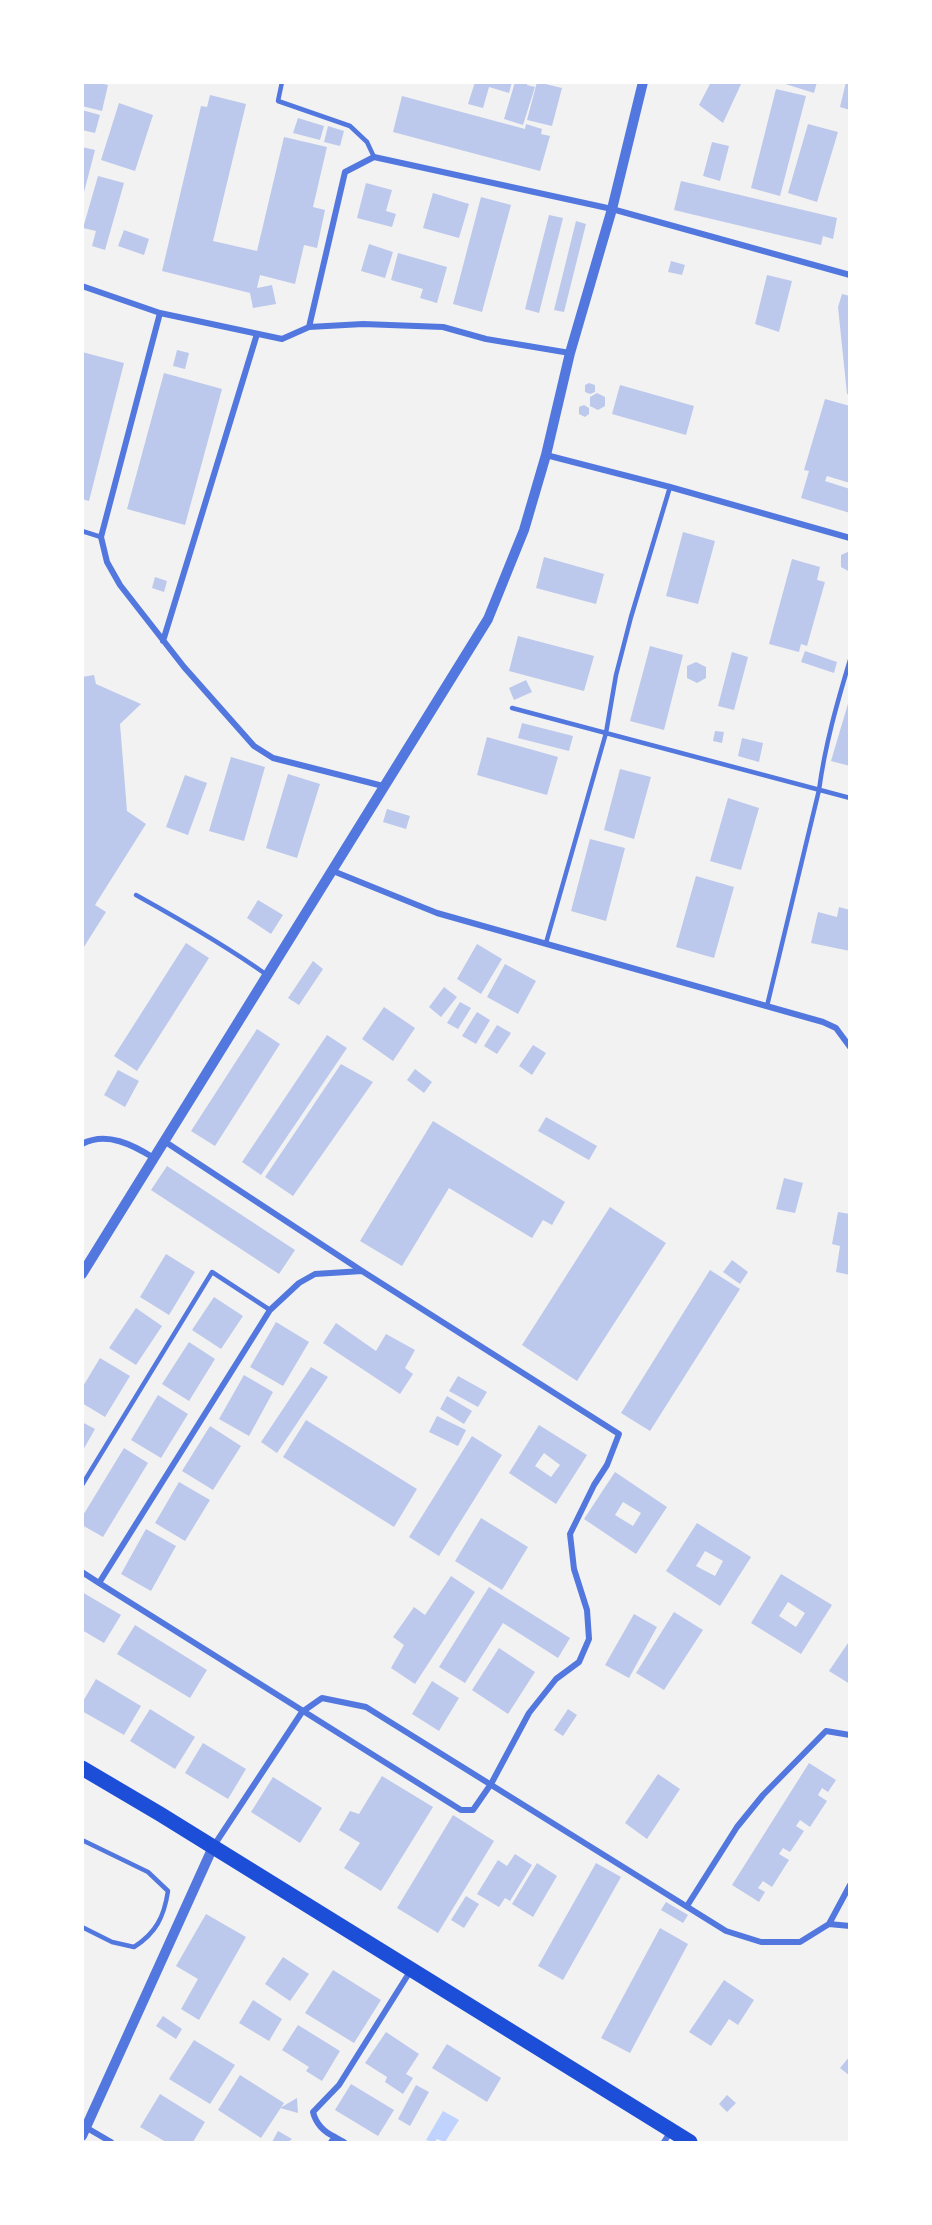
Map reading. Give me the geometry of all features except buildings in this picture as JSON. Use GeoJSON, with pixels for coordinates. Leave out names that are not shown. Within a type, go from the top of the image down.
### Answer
{"type":"FeatureCollection","features":[{"type":"Feature","properties":{"kind":"main road"},"geometry":{"type":"LineString","coordinates":[[82,1768],[411,1970],[667,2137],[690,2142]]}},
{"type":"Feature","properties":{"kind":"street"},"geometry":{"type":"LineString","coordinates":[[82,1274],[488,619],[524,530],[546,454],[570,353],[612,209],[644,82]]}},
{"type":"Feature","properties":{"kind":"street"},"geometry":{"type":"LineString","coordinates":[[309,327],[345,172],[374,157],[612,209],[849,276]]}},
{"type":"Feature","properties":{"kind":"street"},"geometry":{"type":"LineString","coordinates":[[82,286],[160,313],[282,339],[309,327],[363,324],[443,327],[486,339],[570,353]]}},
{"type":"Feature","properties":{"kind":"street"},"geometry":{"type":"LineString","coordinates":[[160,313],[101,537],[107,562],[120,585],[198,684],[254,746],[273,758],[383,786]]}},
{"type":"Feature","properties":{"kind":"street"},"geometry":{"type":"LineString","coordinates":[[164,641],[256,334]]}},
{"type":"Feature","properties":{"kind":"street"},"geometry":{"type":"LineString","coordinates":[[546,454],[849,538]]}},
{"type":"Feature","properties":{"kind":"street"},"geometry":{"type":"LineString","coordinates":[[333,871],[437,913],[823,1022],[836,1028],[849,1047]]}},
{"type":"Feature","properties":{"kind":"street"},"geometry":{"type":"LineString","coordinates":[[82,1144],[106,1139],[126,1142],[154,1158]]}},
{"type":"Feature","properties":{"kind":"street"},"geometry":{"type":"LineString","coordinates":[[82,1572],[461,1810],[473,1810],[491,1784],[529,1713],[556,1679],[579,1662],[589,1639],[587,1610],[574,1569],[570,1534],[594,1485],[607,1465],[619,1434],[362,1271],[164,1141]]}},
{"type":"Feature","properties":{"kind":"street"},"geometry":{"type":"LineString","coordinates":[[99,1583],[270,1310],[299,1283],[315,1274],[362,1271]]}},
{"type":"Feature","properties":{"kind":"street"},"geometry":{"type":"LineString","coordinates":[[111,2142],[85,2132],[213,1847],[302,1712],[322,1698],[366,1707],[726,1931],[761,1942],[800,1942],[830,1924],[849,1885]]}},
{"type":"Feature","properties":{"kind":"street"},"geometry":{"type":"LineString","coordinates":[[687,1906],[737,1827],[763,1795],[826,1731],[849,1735]]}},
{"type":"Feature","properties":{"kind":"street"},"geometry":{"type":"LineString","coordinates":[[830,1924],[849,1926]]}},
{"type":"Feature","properties":{"kind":"street"},"geometry":{"type":"LineString","coordinates":[[344,2142],[333,2140],[319,2125],[314,2112],[339,2085],[411,1970]]}},
{"type":"Feature","properties":{"kind":"lane"},"geometry":{"type":"LineString","coordinates":[[282,82],[278,102],[350,126],[367,142],[374,157]]}},
{"type":"Feature","properties":{"kind":"lane"},"geometry":{"type":"LineString","coordinates":[[546,943],[606,733],[616,675],[670,487]]}},
{"type":"Feature","properties":{"kind":"lane"},"geometry":{"type":"LineString","coordinates":[[82,531],[101,537]]}},
{"type":"Feature","properties":{"kind":"lane"},"geometry":{"type":"LineString","coordinates":[[767,1006],[819,789],[823,760],[849,660]]}},
{"type":"Feature","properties":{"kind":"lane"},"geometry":{"type":"LineString","coordinates":[[512,708],[849,798]]}},
{"type":"Feature","properties":{"kind":"lane"},"geometry":{"type":"LineString","coordinates":[[136,895],[204,934],[267,975]]}},
{"type":"Feature","properties":{"kind":"lane"},"geometry":{"type":"LineString","coordinates":[[82,1485],[213,1272],[270,1310]]}},
{"type":"Feature","properties":{"kind":"lane"},"geometry":{"type":"LineString","coordinates":[[82,1840],[148,1872],[168,1892],[165,1911],[149,1937],[134,1947],[112,1942],[82,1927]]}},
{"type":"Feature","properties":{"kind":"water"},"geometry":{"type":"Polygon","coordinates":[[[443,2111],[459,2120],[445,2142],[437,2139],[434,2142],[426,2140],[443,2111]]]}}]}
